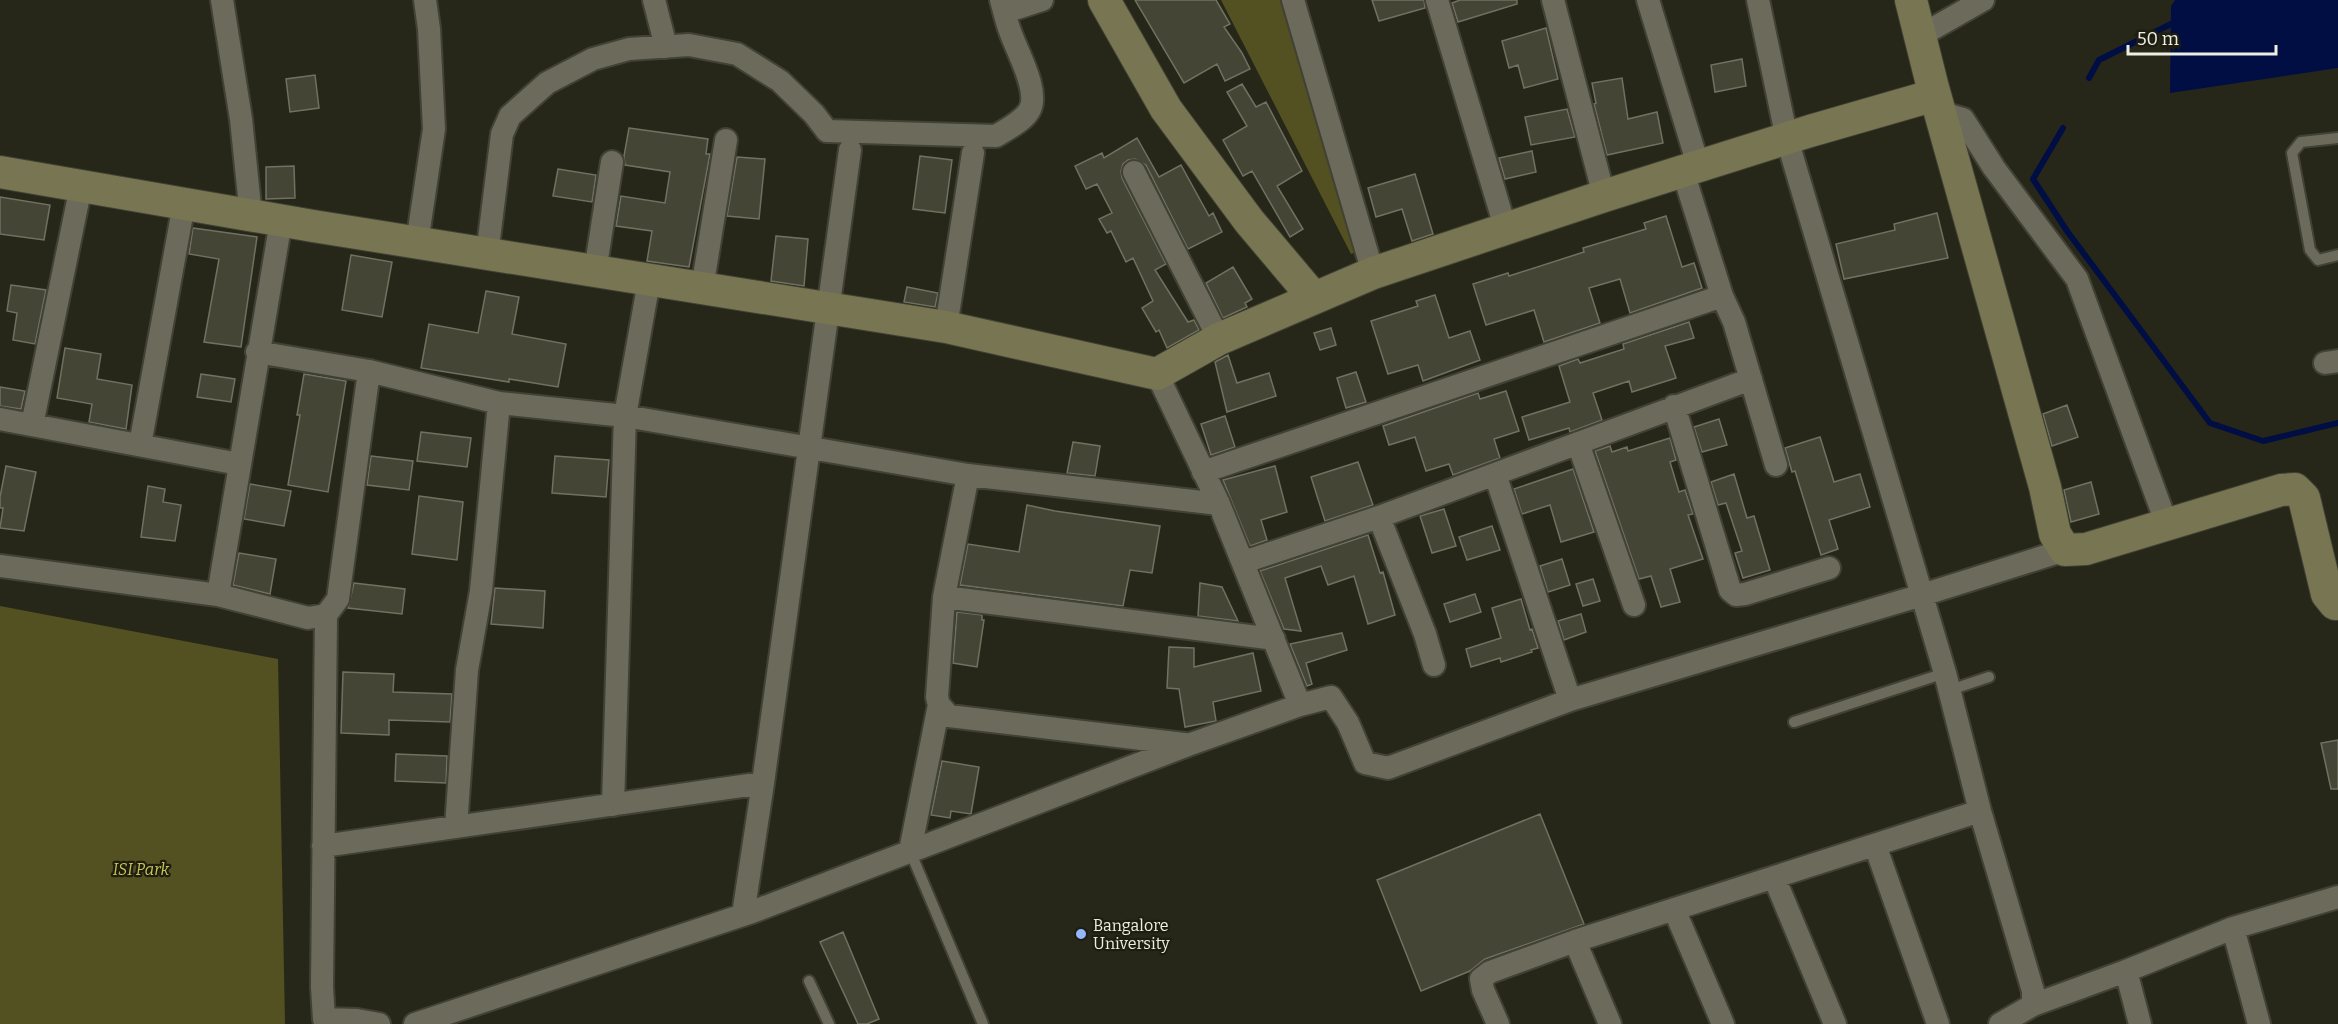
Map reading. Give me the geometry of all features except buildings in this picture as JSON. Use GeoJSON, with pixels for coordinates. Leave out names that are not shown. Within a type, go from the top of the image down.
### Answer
{"type":"FeatureCollection","features":[{"type":"Feature","properties":{"kind":"street"},"geometry":{"type":"LineString","coordinates":[[218,595],[257,352],[266,218],[241,119],[222,0]]}},
{"type":"Feature","properties":{"kind":"street"},"geometry":{"type":"LineString","coordinates":[[417,243],[434,129],[429,29],[425,0]]}},
{"type":"Feature","properties":{"kind":"street"},"geometry":{"type":"LineString","coordinates":[[654,0],[666,47]]}},
{"type":"Feature","properties":{"kind":"street"},"geometry":{"type":"LineString","coordinates":[[487,255],[502,134],[510,116],[547,83],[593,59],[628,49],[689,45],[737,54],[780,81],[814,114],[827,131],[996,136],[1017,123],[1030,110],[1032,99],[1027,73],[1009,31],[1003,6],[1042,0]]}},
{"type":"Feature","properties":{"kind":"street"},"geometry":{"type":"LineString","coordinates":[[1104,0],[1166,109],[1249,221],[1314,298]]}},
{"type":"Feature","properties":{"kind":"street"},"geometry":{"type":"LineString","coordinates":[[1293,0],[1373,273]]}},
{"type":"Feature","properties":{"kind":"street"},"geometry":{"type":"LineString","coordinates":[[1437,0],[1506,230]]}},
{"type":"Feature","properties":{"kind":"street"},"geometry":{"type":"LineString","coordinates":[[1553,0],[1604,196]]}},
{"type":"Feature","properties":{"kind":"street"},"geometry":{"type":"LineString","coordinates":[[1648,0],[1722,296],[1734,322],[1776,465]]}},
{"type":"Feature","properties":{"kind":"street"},"geometry":{"type":"LineString","coordinates":[[1758,0],[1787,138],[1947,682],[1980,811],[2032,991],[2033,1005]]}},
{"type":"Feature","properties":{"kind":"street"},"geometry":{"type":"LineString","coordinates":[[1911,0],[1937,103],[2045,487],[2055,534],[2065,550]]}},
{"type":"Feature","properties":{"kind":"street"},"geometry":{"type":"LineString","coordinates":[[1920,36],[1983,0]]}},
{"type":"Feature","properties":{"kind":"street"},"geometry":{"type":"LineString","coordinates":[[0,172],[487,255],[946,327],[1157,374],[1219,339],[1373,273],[1787,138],[1937,103],[1963,118],[1994,168],[2077,279],[2166,525]]}},
{"type":"Feature","properties":{"kind":"street"},"geometry":{"type":"LineString","coordinates":[[702,289],[726,140]]}},
{"type":"Feature","properties":{"kind":"street"},"geometry":{"type":"LineString","coordinates":[[743,915],[830,310],[850,150]]}},
{"type":"Feature","properties":{"kind":"street"},"geometry":{"type":"LineString","coordinates":[[946,327],[974,153]]}},
{"type":"Feature","properties":{"kind":"street"},"geometry":{"type":"LineString","coordinates":[[595,272],[612,162]]}},
{"type":"Feature","properties":{"kind":"street"},"geometry":{"type":"LineString","coordinates":[[1134,172],[1219,339]]}},
{"type":"Feature","properties":{"kind":"street"},"geometry":{"type":"LineString","coordinates":[[32,425],[81,186]]}},
{"type":"Feature","properties":{"kind":"street"},"geometry":{"type":"LineString","coordinates":[[140,445],[184,204]]}},
{"type":"Feature","properties":{"kind":"street"},"geometry":{"type":"LineString","coordinates":[[613,805],[625,416],[650,281]]}},
{"type":"Feature","properties":{"kind":"street"},"geometry":{"type":"LineString","coordinates":[[1203,472],[1722,296]]}},
{"type":"Feature","properties":{"kind":"street"},"geometry":{"type":"LineString","coordinates":[[257,352],[369,371],[499,403],[625,416],[968,476],[1218,504]]}},
{"type":"Feature","properties":{"kind":"street"},"geometry":{"type":"LineString","coordinates":[[369,371],[338,598],[326,615],[322,987],[324,1019],[357,1020],[379,1024]]}},
{"type":"Feature","properties":{"kind":"street"},"geometry":{"type":"LineString","coordinates":[[1157,374],[1244,562],[1300,705]]}},
{"type":"Feature","properties":{"kind":"street"},"geometry":{"type":"LineString","coordinates":[[1244,562],[1379,517],[1751,379]]}},
{"type":"Feature","properties":{"kind":"street"},"geometry":{"type":"LineString","coordinates":[[456,827],[468,670],[481,591],[499,403]]}},
{"type":"Feature","properties":{"kind":"street"},"geometry":{"type":"LineString","coordinates":[[1674,406],[1730,590],[1736,595],[1745,594],[1829,568]]}},
{"type":"Feature","properties":{"kind":"street"},"geometry":{"type":"LineString","coordinates":[[0,419],[239,464]]}},
{"type":"Feature","properties":{"kind":"street"},"geometry":{"type":"LineString","coordinates":[[1578,443],[1634,605]]}},
{"type":"Feature","properties":{"kind":"street"},"geometry":{"type":"LineString","coordinates":[[1495,474],[1570,700]]}},
{"type":"Feature","properties":{"kind":"street"},"geometry":{"type":"LineString","coordinates":[[910,851],[939,705],[937,697],[944,597],[968,476]]}},
{"type":"Feature","properties":{"kind":"street"},"geometry":{"type":"LineString","coordinates":[[415,1024],[743,915],[1188,744],[1300,705],[1331,697],[1348,723],[1365,763],[1388,768],[1570,700],[2065,550],[2086,549],[2281,490],[2295,489],[2304,498],[2327,594],[2337,608]]}},
{"type":"Feature","properties":{"kind":"street"},"geometry":{"type":"LineString","coordinates":[[1379,517],[1425,634],[1434,665]]}},
{"type":"Feature","properties":{"kind":"street"},"geometry":{"type":"LineString","coordinates":[[0,566],[218,595],[308,618],[326,615]]}},
{"type":"Feature","properties":{"kind":"street"},"geometry":{"type":"LineString","coordinates":[[944,597],[1274,639]]}},
{"type":"Feature","properties":{"kind":"street"},"geometry":{"type":"LineString","coordinates":[[939,705],[949,716],[1188,744]]}},
{"type":"Feature","properties":{"kind":"street"},"geometry":{"type":"LineString","coordinates":[[323,846],[763,783]]}},
{"type":"Feature","properties":{"kind":"street"},"geometry":{"type":"LineString","coordinates":[[1498,1024],[1483,990],[1481,979],[1490,972],[1575,941],[1980,811]]}},
{"type":"Feature","properties":{"kind":"street"},"geometry":{"type":"LineString","coordinates":[[1875,845],[1938,1024]]}},
{"type":"Feature","properties":{"kind":"street"},"geometry":{"type":"LineString","coordinates":[[1774,878],[1835,1024]]}},
{"type":"Feature","properties":{"kind":"street"},"geometry":{"type":"LineString","coordinates":[[2002,1024],[2033,1005],[2233,928],[2338,897]]}},
{"type":"Feature","properties":{"kind":"street"},"geometry":{"type":"LineString","coordinates":[[1674,909],[1723,1024]]}},
{"type":"Feature","properties":{"kind":"street"},"geometry":{"type":"LineString","coordinates":[[2233,928],[2259,1024]]}},
{"type":"Feature","properties":{"kind":"street"},"geometry":{"type":"LineString","coordinates":[[1575,941],[1610,1024]]}},
{"type":"Feature","properties":{"kind":"street"},"geometry":{"type":"LineString","coordinates":[[2126,971],[2140,1024]]}},
{"type":"Feature","properties":{"kind":"lane"},"geometry":{"type":"LineString","coordinates":[[2338,138],[2301,142],[2292,153],[2310,250],[2318,260],[2338,255]]}},
{"type":"Feature","properties":{"kind":"lane"},"geometry":{"type":"LineString","coordinates":[[1794,722],[1947,682],[1989,678]]}},
{"type":"Feature","properties":{"kind":"lane"},"geometry":{"type":"LineString","coordinates":[[910,851],[983,1024]]}},
{"type":"Feature","properties":{"kind":"lane"},"geometry":{"type":"LineString","coordinates":[[809,981],[830,1024]]}},
{"type":"Feature","properties":{"kind":"green space"},"geometry":{"type":"Polygon","coordinates":[[[1221,0],[1299,0],[1362,250],[1351,254],[1221,0]]]}},
{"type":"Feature","properties":{"kind":"green space","name":"ISI Park"},"geometry":{"type":"Polygon","coordinates":[[[0,606],[278,659],[285,1024],[0,1024],[0,606]]]}},
{"type":"Feature","properties":{"kind":"shaded area"},"geometry":{"type":"Polygon","coordinates":[[[2175,0],[2338,0],[2338,68],[2170,93],[2171,6],[2175,0]]]}},
{"type":"Feature","properties":{"kind":"waterway"},"geometry":{"type":"LineString","coordinates":[[2089,78],[2099,60],[2177,21]]}},
{"type":"Feature","properties":{"kind":"waterway"},"geometry":{"type":"LineString","coordinates":[[2063,128],[2033,179],[2067,231],[2210,423],[2263,441],[2338,423]]}},
{"type":"Feature","properties":{"kind":"place","name":"Bangalore University"},"geometry":{"type":"Point","coordinates":[1081,934]}}]}
